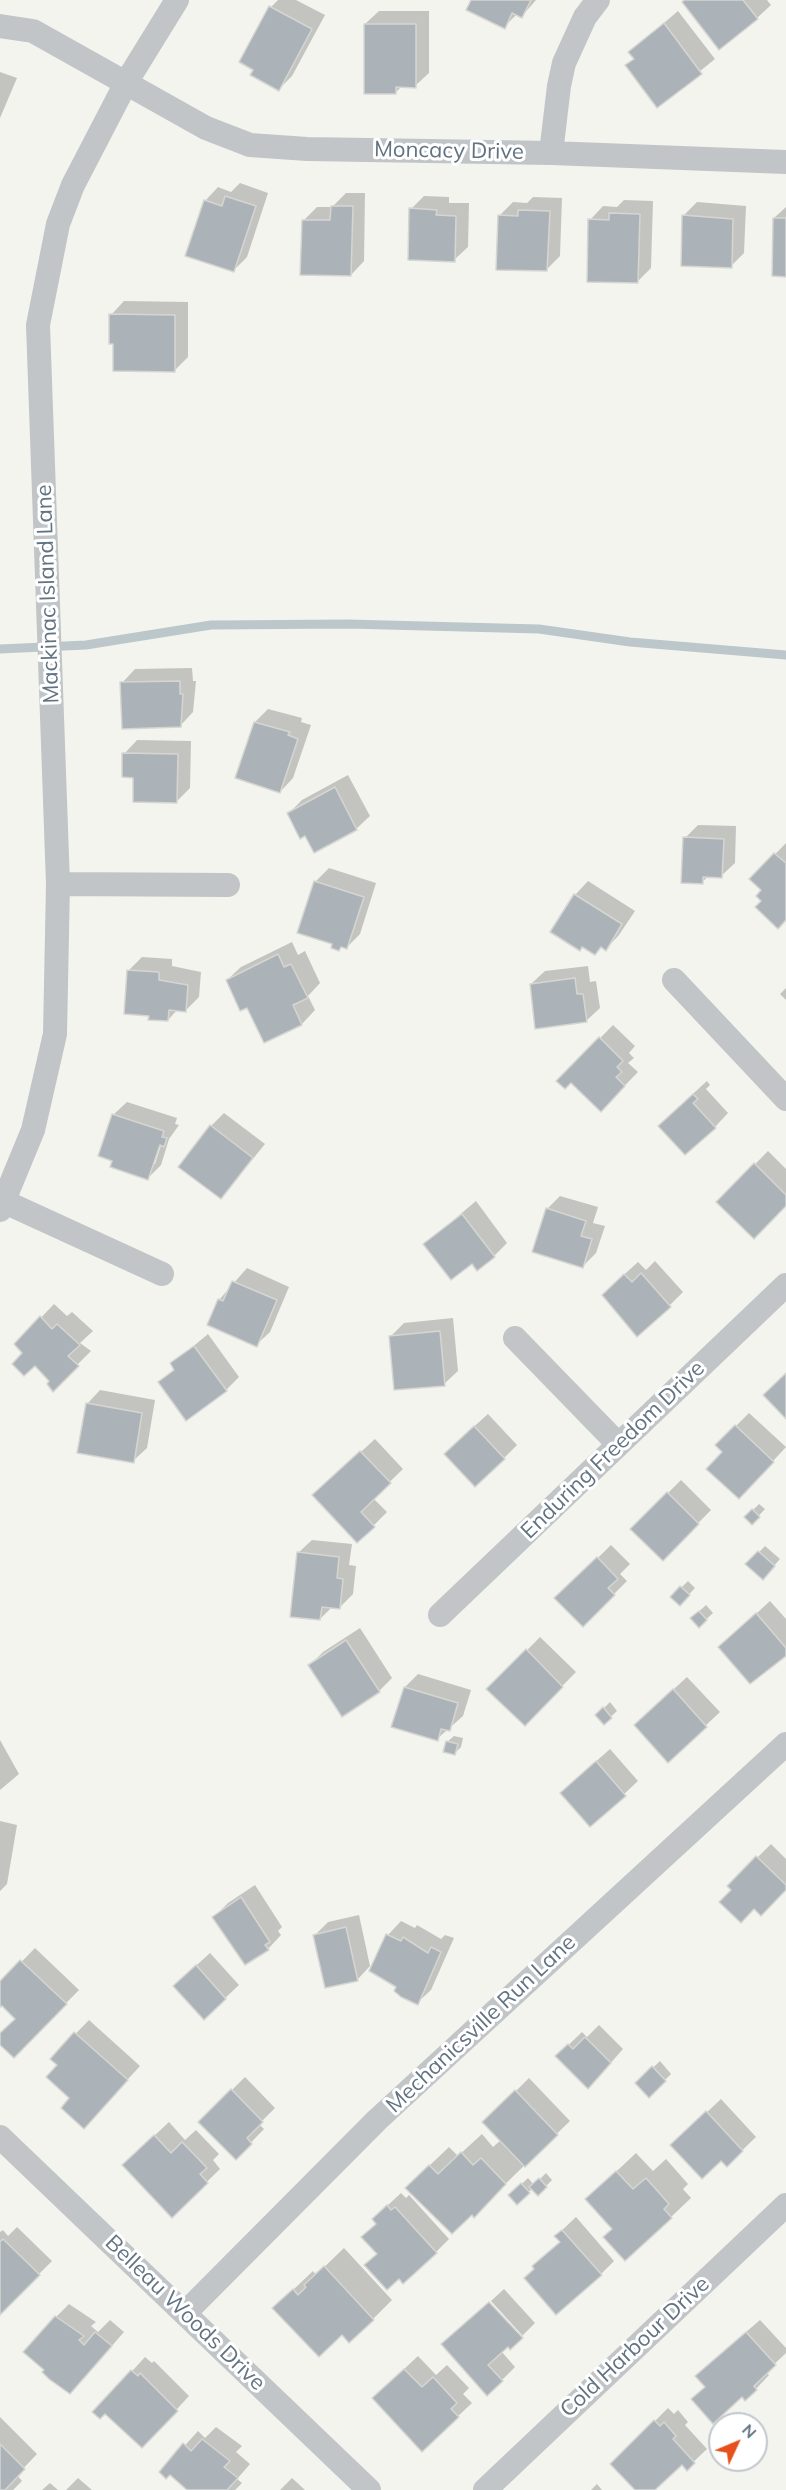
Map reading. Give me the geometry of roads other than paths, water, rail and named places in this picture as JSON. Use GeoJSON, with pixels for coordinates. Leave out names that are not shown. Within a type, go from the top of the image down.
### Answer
{"type":"FeatureCollection","features":[{"type":"Feature","properties":{"kind":"street","name":"Mackinac Island Lane"},"geometry":{"type":"LineString","coordinates":[[2,1206],[33,1130],[55,1034],[58,884],[38,325],[58,224],[73,185],[127,81],[177,0]]}},
{"type":"Feature","properties":{"kind":"street"},"geometry":{"type":"LineString","coordinates":[[551,153],[558,86],[564,63],[585,17],[598,0]]}},
{"type":"Feature","properties":{"kind":"street","name":"Moncacy Drive"},"geometry":{"type":"LineString","coordinates":[[0,26],[33,31],[127,81],[206,128],[250,144],[307,149],[551,153],[786,162]]}},
{"type":"Feature","properties":{"kind":"street"},"geometry":{"type":"LineString","coordinates":[[58,884],[228,885]]}},
{"type":"Feature","properties":{"kind":"street"},"geometry":{"type":"LineString","coordinates":[[674,980],[786,1099]]}},
{"type":"Feature","properties":{"kind":"street"},"geometry":{"type":"LineString","coordinates":[[2,1206],[162,1274]]}},
{"type":"Feature","properties":{"kind":"street","name":"Enduring Freedom Drive"},"geometry":{"type":"LineString","coordinates":[[440,1615],[786,1285]]}},
{"type":"Feature","properties":{"kind":"street"},"geometry":{"type":"LineString","coordinates":[[515,1338],[618,1444]]}},
{"type":"Feature","properties":{"kind":"street","name":"Mechanicsville Run Lane"},"geometry":{"type":"LineString","coordinates":[[185,2313],[377,2120],[786,1744]]}},
{"type":"Feature","properties":{"kind":"street","name":"Belleau Woods Drive"},"geometry":{"type":"LineString","coordinates":[[0,2137],[369,2490]]}},
{"type":"Feature","properties":{"kind":"street","name":"Cold Harbour Drive"},"geometry":{"type":"LineString","coordinates":[[484,2490],[786,2205]]}},
{"type":"Feature","properties":{"kind":"waterway"},"geometry":{"type":"LineString","coordinates":[[0,649],[86,645],[211,625],[348,624],[539,629],[630,642],[786,655]]}}]}
